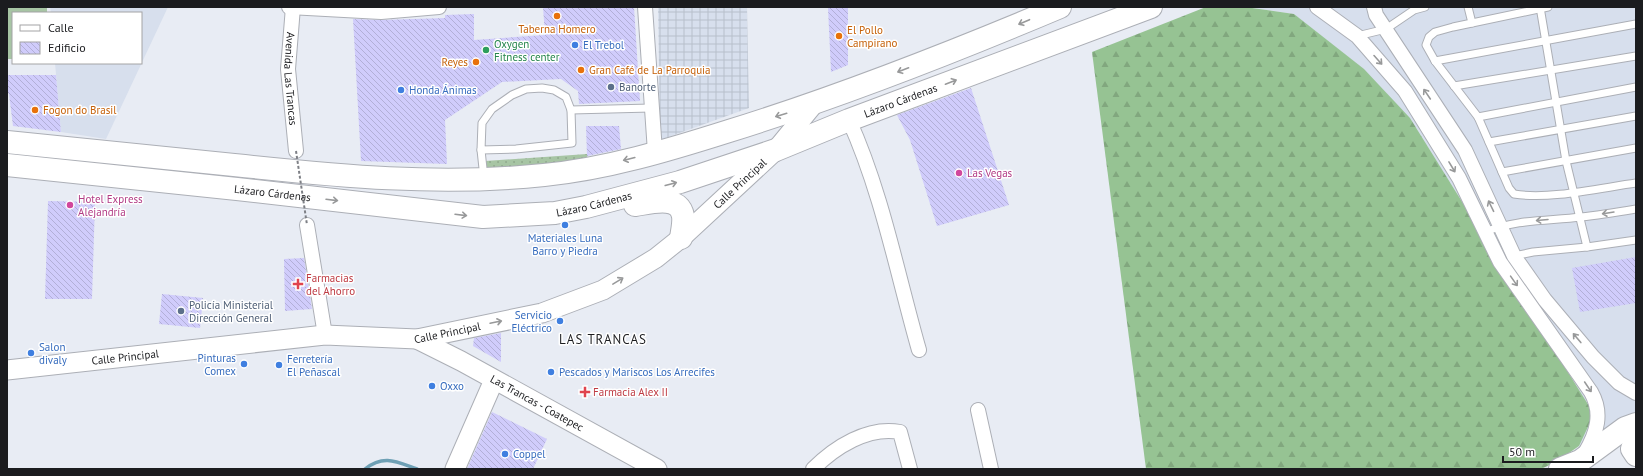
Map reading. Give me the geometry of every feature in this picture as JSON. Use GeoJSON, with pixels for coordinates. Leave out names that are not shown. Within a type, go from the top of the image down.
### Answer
{"type":"FeatureCollection","features":[{"type":"Feature","properties":{"kind":"main road"},"geometry":{"type":"LineString","coordinates":[[7,142],[292,172],[391,179],[444,181],[484,180],[546,175],[602,165],[655,152],[813,105],[978,42],[1060,7]]}},
{"type":"Feature","properties":{"kind":"main road","name":"Lázaro Cárdenas"},"geometry":{"type":"LineString","coordinates":[[7,165],[483,217],[555,213],[586,207],[680,182],[776,150],[849,120],[1151,7]]}},
{"type":"Feature","properties":{"kind":"main road","name":"Calle Principal"},"geometry":{"type":"LineString","coordinates":[[7,370],[325,335],[417,339],[542,313],[603,290],[656,258],[681,238],[776,150],[813,105]]}},
{"type":"Feature","properties":{"kind":"main road"},"geometry":{"type":"LineString","coordinates":[[7,135],[198,151],[214,155],[235,165]]}},
{"type":"Feature","properties":{"kind":"main road"},"geometry":{"type":"LineString","coordinates":[[7,172],[269,200],[282,200],[295,196]]}},
{"type":"Feature","properties":{"kind":"main road"},"geometry":{"type":"LineString","coordinates":[[586,207],[604,208],[670,201],[679,208],[683,216],[681,238]]}},
{"type":"Feature","properties":{"kind":"main road","name":"Las Trancas - Coatepec"},"geometry":{"type":"LineString","coordinates":[[417,339],[461,361],[657,469]]}},
{"type":"Feature","properties":{"kind":"main road"},"geometry":{"type":"LineString","coordinates":[[455,469],[494,380]]}},
{"type":"Feature","properties":{"kind":"main road"},"geometry":{"type":"LineString","coordinates":[[1560,469],[1580,461],[1625,428],[1636,424]]}},
{"type":"Feature","properties":{"kind":"main road"},"geometry":{"type":"LineString","coordinates":[[1636,437],[1632,449],[1636,455]]}},
{"type":"Feature","properties":{"kind":"street"},"geometry":{"type":"LineString","coordinates":[[289,7],[381,12],[440,7]]}},
{"type":"Feature","properties":{"kind":"street","name":"Avenida Las Trancas"},"geometry":{"type":"LineString","coordinates":[[292,7],[288,69],[296,151]]}},
{"type":"Feature","properties":{"kind":"street"},"geometry":{"type":"LineString","coordinates":[[645,7],[655,152]]}},
{"type":"Feature","properties":{"kind":"street"},"geometry":{"type":"LineString","coordinates":[[1318,7],[1357,36],[1405,91],[1459,178],[1500,262],[1596,400],[1598,427],[1580,461]]}},
{"type":"Feature","properties":{"kind":"street"},"geometry":{"type":"LineString","coordinates":[[1374,7],[1376,15],[1464,150],[1514,256],[1545,300],[1593,357],[1619,383],[1636,392]]}},
{"type":"Feature","properties":{"kind":"street"},"geometry":{"type":"LineString","coordinates":[[849,120],[860,145],[882,210],[898,276],[919,350]]}},
{"type":"Feature","properties":{"kind":"street"},"geometry":{"type":"LineString","coordinates":[[307,225],[325,335]]}},
{"type":"Feature","properties":{"kind":"street"},"geometry":{"type":"LineString","coordinates":[[978,410],[991,469]]}},
{"type":"Feature","properties":{"kind":"street"},"geometry":{"type":"LineString","coordinates":[[813,469],[825,457],[863,436],[887,430],[900,432],[910,469]]}},
{"type":"Feature","properties":{"kind":"lane"},"geometry":{"type":"LineString","coordinates":[[1357,36],[1386,29],[1414,10],[1425,7]]}},
{"type":"Feature","properties":{"kind":"lane"},"geometry":{"type":"LineString","coordinates":[[1468,7],[1472,23]]}},
{"type":"Feature","properties":{"kind":"lane"},"geometry":{"type":"LineString","coordinates":[[1548,7],[1435,32],[1429,37],[1426,45],[1435,61],[1478,117],[1502,172],[1514,194],[1525,196],[1573,192],[1636,183]]}},
{"type":"Feature","properties":{"kind":"lane"},"geometry":{"type":"LineString","coordinates":[[1540,8],[1566,162],[1581,217],[1587,247]]}},
{"type":"Feature","properties":{"kind":"lane"},"geometry":{"type":"LineString","coordinates":[[1435,61],[1636,24]]}},
{"type":"Feature","properties":{"kind":"lane"},"geometry":{"type":"LineString","coordinates":[[1454,86],[1636,56]]}},
{"type":"Feature","properties":{"kind":"lane"},"geometry":{"type":"LineString","coordinates":[[1478,117],[1636,87]]}},
{"type":"Feature","properties":{"kind":"lane"},"geometry":{"type":"LineString","coordinates":[[481,150],[516,149],[572,144],[570,110],[566,97],[554,90],[526,89],[512,95],[492,109],[482,123],[481,150],[484,180]]}},
{"type":"Feature","properties":{"kind":"lane"},"geometry":{"type":"LineString","coordinates":[[570,110],[651,108]]}},
{"type":"Feature","properties":{"kind":"lane"},"geometry":{"type":"LineString","coordinates":[[1489,142],[1561,128],[1636,116]]}},
{"type":"Feature","properties":{"kind":"lane"},"geometry":{"type":"LineString","coordinates":[[1502,172],[1566,162],[1636,148]]}},
{"type":"Feature","properties":{"kind":"lane"},"geometry":{"type":"LineString","coordinates":[[1485,232],[1500,225],[1537,220],[1581,217],[1636,209]]}},
{"type":"Feature","properties":{"kind":"lane"},"geometry":{"type":"LineString","coordinates":[[1500,262],[1514,256],[1556,249],[1587,247],[1636,240]]}},
{"type":"Feature","properties":{"kind":"path"},"geometry":{"type":"LineString","coordinates":[[296,151],[307,225]]}},
{"type":"Feature","properties":{"kind":"shaded area"},"geometry":{"type":"Polygon","coordinates":[[[50,7],[168,7],[142,62],[142,12],[51,12],[50,7]]]}},
{"type":"Feature","properties":{"kind":"shaded area"},"geometry":{"type":"Polygon","coordinates":[[[658,7],[747,7],[749,108],[660,140],[658,7]]]}},
{"type":"Feature","properties":{"kind":"shaded area"},"geometry":{"type":"Polygon","coordinates":[[[1245,7],[1636,7],[1636,426],[1579,446],[1586,402],[1410,118],[1294,14],[1245,7]]]}},
{"type":"Feature","properties":{"kind":"shaded area"},"geometry":{"type":"Polygon","coordinates":[[[55,64],[141,64],[106,139],[61,132],[55,64]]]}},
{"type":"Feature","properties":{"kind":"green space"},"geometry":{"type":"Polygon","coordinates":[[[7,7],[47,7],[47,12],[12,12],[12,59],[7,59],[7,7]]]}},
{"type":"Feature","properties":{"kind":"green space"},"geometry":{"type":"Polygon","coordinates":[[[1206,7],[1245,7],[1294,14],[1364,69],[1410,118],[1594,414],[1579,446],[1556,462],[1541,469],[1146,469],[1092,52],[1206,7]]]}},
{"type":"Feature","properties":{"kind":"green space"},"geometry":{"type":"Polygon","coordinates":[[[587,154],[588,163],[486,173],[485,161],[587,154]]]}},
{"type":"Feature","properties":{"kind":"building"},"geometry":{"type":"Polygon","coordinates":[[[543,7],[634,7],[640,101],[579,104],[578,91],[561,79],[502,82],[445,120],[447,164],[361,161],[353,19],[381,20],[445,18],[445,15],[474,14],[474,40],[545,35],[543,7]]]}},
{"type":"Feature","properties":{"kind":"building","name":"El Pollo Campirano"},"geometry":{"type":"Polygon","coordinates":[[[828,8],[848,8],[848,65],[831,72],[828,8]]]}},
{"type":"Feature","properties":{"kind":"building","name":"Fogon do Brasil"},"geometry":{"type":"Polygon","coordinates":[[[7,75],[56,75],[61,132],[13,126],[9,94],[7,92],[7,75]]]}},
{"type":"Feature","properties":{"kind":"building","name":"Las Vegas"},"geometry":{"type":"Polygon","coordinates":[[[971,88],[1009,205],[937,226],[910,140],[897,115],[971,88]]]}},
{"type":"Feature","properties":{"kind":"building"},"geometry":{"type":"Polygon","coordinates":[[[586,126],[619,126],[621,149],[587,156],[586,126]]]}},
{"type":"Feature","properties":{"kind":"building"},"geometry":{"type":"Polygon","coordinates":[[[48,201],[95,202],[92,299],[45,299],[48,201]]]}},
{"type":"Feature","properties":{"kind":"building"},"geometry":{"type":"Polygon","coordinates":[[[1636,257],[1636,303],[1580,312],[1572,268],[1636,257]]]}},
{"type":"Feature","properties":{"kind":"building","name":"Farmacias del Ahorro"},"geometry":{"type":"Polygon","coordinates":[[[304,258],[312,309],[285,311],[284,259],[304,258]]]}},
{"type":"Feature","properties":{"kind":"building","name":"Policía Ministerial Dirección General"},"geometry":{"type":"Polygon","coordinates":[[[162,294],[203,298],[200,328],[159,324],[162,294]]]}},
{"type":"Feature","properties":{"kind":"building"},"geometry":{"type":"Polygon","coordinates":[[[501,333],[501,362],[473,346],[474,338],[501,333]]]}},
{"type":"Feature","properties":{"kind":"building","name":"Coppel"},"geometry":{"type":"Polygon","coordinates":[[[492,412],[547,439],[533,469],[467,469],[492,412]]]}},
{"type":"Feature","properties":{"kind":"waterway"},"geometry":{"type":"LineString","coordinates":[[365,469],[372,464],[385,461],[397,462],[417,469]]}},
{"type":"Feature","properties":{"kind":"place","name":"Taberna Homero"},"geometry":{"type":"Point","coordinates":[557,16]}},
{"type":"Feature","properties":{"kind":"place","name":"El Pollo Campirano"},"geometry":{"type":"Point","coordinates":[839,36]}},
{"type":"Feature","properties":{"kind":"place","name":"El Trebol"},"geometry":{"type":"Point","coordinates":[575,45]}},
{"type":"Feature","properties":{"kind":"place","name":"Oxygen Fitness center"},"geometry":{"type":"Point","coordinates":[486,50]}},
{"type":"Feature","properties":{"kind":"place","name":"Reyes"},"geometry":{"type":"Point","coordinates":[476,62]}},
{"type":"Feature","properties":{"kind":"place","name":"Gran Café de La Parroquia"},"geometry":{"type":"Point","coordinates":[581,70]}},
{"type":"Feature","properties":{"kind":"place","name":"Banorte"},"geometry":{"type":"Point","coordinates":[611,87]}},
{"type":"Feature","properties":{"kind":"place","name":"Honda Ánimas"},"geometry":{"type":"Point","coordinates":[401,90]}},
{"type":"Feature","properties":{"kind":"place","name":"Fogon do Brasil"},"geometry":{"type":"Point","coordinates":[35,110]}},
{"type":"Feature","properties":{"kind":"place","name":"Las Vegas"},"geometry":{"type":"Point","coordinates":[959,173]}},
{"type":"Feature","properties":{"kind":"place","name":"Hotel Express Alejandría"},"geometry":{"type":"Point","coordinates":[70,205]}},
{"type":"Feature","properties":{"kind":"place","name":"Materiales Luna Barro y Piedra"},"geometry":{"type":"Point","coordinates":[565,225]}},
{"type":"Feature","properties":{"kind":"place","name":"Farmacias del Ahorro"},"geometry":{"type":"Point","coordinates":[298,284]}},
{"type":"Feature","properties":{"kind":"place","name":"Policía Ministerial Dirección General"},"geometry":{"type":"Point","coordinates":[181,311]}},
{"type":"Feature","properties":{"kind":"place","name":"Servicio Eléctrico"},"geometry":{"type":"Point","coordinates":[560,321]}},
{"type":"Feature","properties":{"kind":"place","name":"Salon divaly"},"geometry":{"type":"Point","coordinates":[31,353]}},
{"type":"Feature","properties":{"kind":"place","name":"Pinturas Comex"},"geometry":{"type":"Point","coordinates":[244,364]}},
{"type":"Feature","properties":{"kind":"place","name":"Ferretería El Peñascal"},"geometry":{"type":"Point","coordinates":[279,365]}},
{"type":"Feature","properties":{"kind":"place","name":"Pescados y Mariscos Los Arrecifes"},"geometry":{"type":"Point","coordinates":[551,372]}},
{"type":"Feature","properties":{"kind":"place","name":"Oxxo"},"geometry":{"type":"Point","coordinates":[432,386]}},
{"type":"Feature","properties":{"kind":"place","name":"Farmacia Alex II"},"geometry":{"type":"Point","coordinates":[585,392]}},
{"type":"Feature","properties":{"kind":"place","name":"Coppel"},"geometry":{"type":"Point","coordinates":[505,454]}},
{"type":"Feature","properties":{"kind":"district","name":"LAS TRANCAS"},"geometry":{"type":"Point","coordinates":[603,339]}}]}
